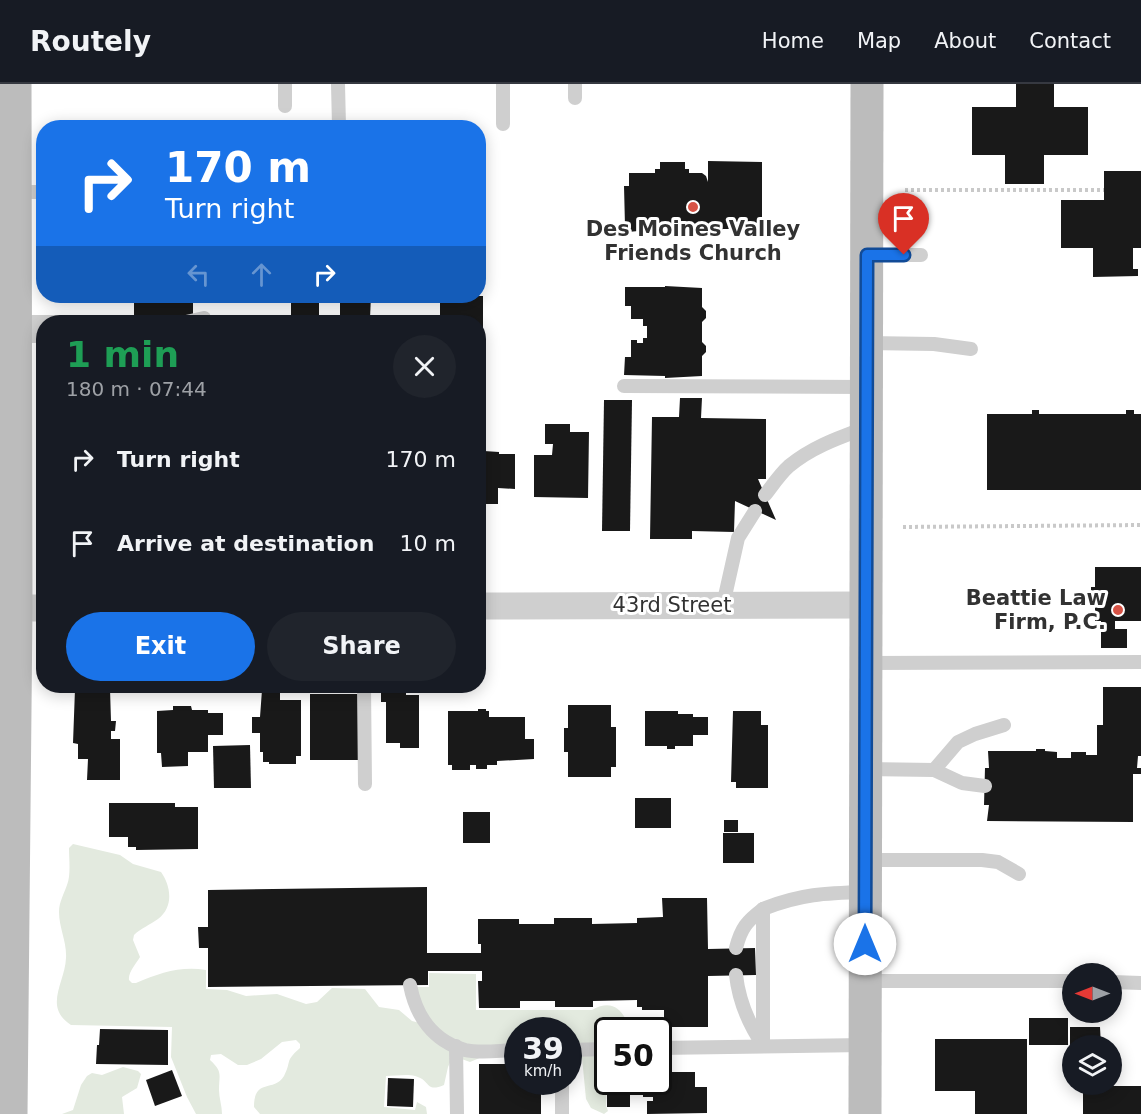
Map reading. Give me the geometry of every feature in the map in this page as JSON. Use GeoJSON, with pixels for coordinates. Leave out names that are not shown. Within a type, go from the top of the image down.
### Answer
{"type":"FeatureCollection","features":[{"type":"Feature","properties":{"kind":"main road"},"geometry":{"type":"LineString","coordinates":[[11,1114],[30,608],[25,331],[29,192],[15,84]]}},
{"type":"Feature","properties":{"kind":"main road"},"geometry":{"type":"LineString","coordinates":[[865,1114],[867,84]]}},
{"type":"Feature","properties":{"kind":"street","name":"43rd Street"},"geometry":{"type":"LineString","coordinates":[[486,606],[866,605]]}},
{"type":"Feature","properties":{"kind":"lane"},"geometry":{"type":"LineString","coordinates":[[285,84],[285,106]]}},
{"type":"Feature","properties":{"kind":"lane"},"geometry":{"type":"LineString","coordinates":[[338,84],[339,120]]}},
{"type":"Feature","properties":{"kind":"lane"},"geometry":{"type":"LineString","coordinates":[[503,84],[503,123]]}},
{"type":"Feature","properties":{"kind":"lane"},"geometry":{"type":"LineString","coordinates":[[867,255],[921,255]]}},
{"type":"Feature","properties":{"kind":"lane"},"geometry":{"type":"LineString","coordinates":[[867,343],[934,344],[971,349]]}},
{"type":"Feature","properties":{"kind":"lane"},"geometry":{"type":"LineString","coordinates":[[624,386],[866,387]]}},
{"type":"Feature","properties":{"kind":"lane"},"geometry":{"type":"LineString","coordinates":[[765,495],[788,467],[812,450],[828,441],[866,428]]}},
{"type":"Feature","properties":{"kind":"lane"},"geometry":{"type":"LineString","coordinates":[[723,605],[738,538],[755,511]]}},
{"type":"Feature","properties":{"kind":"lane"},"geometry":{"type":"LineString","coordinates":[[866,663],[1141,662]]}},
{"type":"Feature","properties":{"kind":"lane"},"geometry":{"type":"LineString","coordinates":[[364,693],[365,784]]}},
{"type":"Feature","properties":{"kind":"lane"},"geometry":{"type":"LineString","coordinates":[[934,770],[958,742],[1004,725]]}},
{"type":"Feature","properties":{"kind":"lane"},"geometry":{"type":"LineString","coordinates":[[865,770],[934,770],[962,783],[985,786]]}},
{"type":"Feature","properties":{"kind":"lane"},"geometry":{"type":"LineString","coordinates":[[735,948],[747,921],[763,909],[788,899],[826,893],[865,876],[982,860],[998,862],[1019,874]]}},
{"type":"Feature","properties":{"kind":"lane"},"geometry":{"type":"LineString","coordinates":[[763,909],[763,1045]]}},
{"type":"Feature","properties":{"kind":"lane"},"geometry":{"type":"LineString","coordinates":[[736,975],[739,998],[749,1024],[763,1045]]}},
{"type":"Feature","properties":{"kind":"lane"},"geometry":{"type":"LineString","coordinates":[[865,981],[1062,981]]}},
{"type":"Feature","properties":{"kind":"lane"},"geometry":{"type":"LineString","coordinates":[[1122,982],[1141,983]]}},
{"type":"Feature","properties":{"kind":"lane"},"geometry":{"type":"LineString","coordinates":[[411,985],[413,1000],[428,1028],[443,1041],[467,1051],[504,1050]]}},
{"type":"Feature","properties":{"kind":"lane"},"geometry":{"type":"LineString","coordinates":[[672,1048],[865,1045]]}},
{"type":"Feature","properties":{"kind":"lane"},"geometry":{"type":"LineString","coordinates":[[456,1046],[457,1114]]}},
{"type":"Feature","properties":{"kind":"lane"},"geometry":{"type":"LineString","coordinates":[[562,1095],[562,1114]]}},
{"type":"Feature","properties":{"kind":"path"},"geometry":{"type":"LineString","coordinates":[[905,190],[1104,190]]}},
{"type":"Feature","properties":{"kind":"path"},"geometry":{"type":"LineString","coordinates":[[903,527],[1141,525]]}},
{"type":"Feature","properties":{"kind":"shaded area"},"geometry":{"type":"Polygon","coordinates":[[[73,844],[120,855],[133,864],[161,872],[167,884],[169,903],[167,909],[158,919],[134,935],[133,940],[140,957],[130,974],[129,980],[132,983],[179,970],[206,970],[206,989],[227,990],[246,996],[277,994],[306,1004],[317,1002],[332,988],[365,989],[379,1007],[399,1010],[412,1021],[420,1023],[414,987],[429,987],[429,973],[476,974],[476,1010],[592,1010],[606,1005],[617,1008],[625,1017],[594,1017],[594,1095],[606,1095],[608,1111],[604,1114],[591,1108],[586,1099],[582,1058],[582,1017],[504,1017],[504,1055],[489,1054],[470,1062],[456,1057],[452,1058],[444,1085],[434,1088],[424,1080],[412,1075],[386,1076],[384,1107],[415,1110],[417,1102],[426,1107],[427,1114],[260,1114],[254,1107],[257,1092],[261,1088],[275,1084],[284,1076],[290,1059],[300,1048],[296,1040],[282,1042],[261,1059],[247,1065],[238,1065],[221,1054],[211,1055],[210,1060],[219,1074],[222,1114],[196,1114],[171,1057],[172,1027],[71,1025],[58,1010],[58,994],[66,958],[59,908],[68,881],[69,848],[73,844]]]}},
{"type":"Feature","properties":{"kind":"shaded area"},"geometry":{"type":"Polygon","coordinates":[[[123,1067],[141,1074],[137,1088],[122,1097],[124,1114],[62,1114],[73,1110],[81,1085],[87,1076],[92,1073],[102,1075],[123,1067]]]}},
{"type":"Feature","properties":{"kind":"building"},"geometry":{"type":"Polygon","coordinates":[[[1016,84],[1054,84],[1054,107],[1088,107],[1088,155],[1044,155],[1044,184],[1005,184],[1005,155],[972,155],[972,107],[1016,107],[1016,84]]]}},
{"type":"Feature","properties":{"kind":"building","name":"Des Moines Valley Friends Church"},"geometry":{"type":"Polygon","coordinates":[[[708,161],[762,162],[762,229],[723,229],[723,234],[715,234],[715,231],[701,231],[701,226],[695,226],[695,232],[684,232],[684,229],[680,229],[680,232],[669,232],[669,226],[660,226],[660,230],[653,230],[653,227],[649,227],[649,230],[628,232],[628,226],[625,226],[624,186],[629,186],[629,173],[655,173],[655,169],[660,169],[660,162],[685,162],[685,169],[689,169],[689,173],[702,173],[708,182],[708,161]]]}},
{"type":"Feature","properties":{"kind":"building"},"geometry":{"type":"Polygon","coordinates":[[[1104,171],[1141,171],[1141,248],[1133,248],[1133,269],[1138,269],[1138,276],[1093,277],[1093,248],[1061,248],[1061,200],[1104,200],[1104,171]]]}},
{"type":"Feature","properties":{"kind":"building"},"geometry":{"type":"Polygon","coordinates":[[[625,287],[702,288],[702,307],[706,311],[706,318],[702,322],[702,342],[706,346],[706,352],[702,356],[702,376],[665,378],[665,376],[624,375],[625,357],[631,357],[631,340],[643,343],[643,338],[647,338],[647,326],[643,326],[643,319],[631,319],[631,306],[625,306],[625,287]]]}},
{"type":"Feature","properties":{"kind":"building"},"geometry":{"type":"Polygon","coordinates":[[[134,303],[193,303],[193,315],[134,315],[134,303]]]}},
{"type":"Feature","properties":{"kind":"building"},"geometry":{"type":"Polygon","coordinates":[[[291,303],[319,303],[319,315],[291,315],[291,303]]]}},
{"type":"Feature","properties":{"kind":"building"},"geometry":{"type":"Polygon","coordinates":[[[340,303],[371,303],[370,315],[340,315],[340,303]]]}},
{"type":"Feature","properties":{"kind":"building"},"geometry":{"type":"Polygon","coordinates":[[[440,303],[483,303],[483,315],[440,315],[440,303]]]}},
{"type":"Feature","properties":{"kind":"building"},"geometry":{"type":"Polygon","coordinates":[[[680,398],[702,398],[701,418],[766,419],[766,479],[758,479],[776,520],[735,501],[734,532],[692,531],[692,539],[650,539],[652,417],[679,417],[680,398]]]}},
{"type":"Feature","properties":{"kind":"building"},"geometry":{"type":"Polygon","coordinates":[[[604,400],[632,400],[630,531],[602,531],[604,400]]]}},
{"type":"Feature","properties":{"kind":"building"},"geometry":{"type":"Polygon","coordinates":[[[1032,410],[1039,410],[1039,414],[1126,414],[1126,410],[1134,410],[1134,414],[1141,414],[1141,490],[987,490],[987,414],[1032,414],[1032,410]]]}},
{"type":"Feature","properties":{"kind":"building"},"geometry":{"type":"Polygon","coordinates":[[[545,424],[570,424],[570,432],[589,432],[588,498],[534,497],[534,455],[552,455],[553,444],[545,444],[545,424]]]}},
{"type":"Feature","properties":{"kind":"building"},"geometry":{"type":"Polygon","coordinates":[[[486,451],[515,454],[515,489],[498,488],[498,504],[486,504],[486,451]]]}},
{"type":"Feature","properties":{"kind":"building","name":"Beattie Law Firm, P.C."},"geometry":{"type":"Polygon","coordinates":[[[1095,567],[1141,567],[1141,621],[1115,621],[1115,629],[1127,629],[1127,648],[1101,648],[1101,621],[1095,621],[1095,600],[1091,600],[1091,587],[1095,587],[1095,567]]]}},
{"type":"Feature","properties":{"kind":"building"},"geometry":{"type":"Polygon","coordinates":[[[1103,687],[1141,687],[1141,756],[1138,756],[1137,768],[1141,768],[1141,774],[1133,774],[1133,822],[987,821],[989,805],[984,805],[985,768],[989,768],[988,751],[1045,749],[1045,751],[1057,752],[1057,758],[1071,758],[1071,752],[1097,755],[1097,725],[1103,725],[1103,687]]]}},
{"type":"Feature","properties":{"kind":"building"},"geometry":{"type":"Polygon","coordinates":[[[75,693],[110,693],[111,721],[116,721],[115,731],[111,731],[111,739],[120,739],[120,780],[87,780],[88,759],[78,759],[78,744],[73,743],[75,693]]]}},
{"type":"Feature","properties":{"kind":"building"},"geometry":{"type":"Polygon","coordinates":[[[262,693],[280,693],[280,700],[301,700],[301,756],[296,756],[296,764],[263,762],[263,752],[260,752],[260,733],[252,733],[252,717],[260,717],[262,693]]]}},
{"type":"Feature","properties":{"kind":"building"},"geometry":{"type":"Polygon","coordinates":[[[381,693],[419,695],[419,748],[400,748],[400,743],[386,743],[386,702],[381,702],[381,693]]]}},
{"type":"Feature","properties":{"kind":"building"},"geometry":{"type":"Polygon","coordinates":[[[310,694],[360,694],[360,760],[310,760],[310,694]]]}},
{"type":"Feature","properties":{"kind":"building"},"geometry":{"type":"Polygon","coordinates":[[[568,705],[611,705],[611,727],[616,727],[616,767],[611,767],[611,777],[568,777],[568,752],[564,752],[564,728],[568,728],[568,705]]]}},
{"type":"Feature","properties":{"kind":"building"},"geometry":{"type":"Polygon","coordinates":[[[173,706],[191,706],[192,710],[223,713],[223,735],[208,735],[208,752],[188,752],[188,766],[162,767],[161,753],[157,753],[157,711],[173,710],[173,706]]]}},
{"type":"Feature","properties":{"kind":"building"},"geometry":{"type":"Polygon","coordinates":[[[478,709],[489,711],[489,717],[525,717],[525,739],[534,739],[534,759],[497,761],[497,765],[487,765],[487,769],[476,769],[476,765],[470,765],[470,770],[452,770],[452,765],[448,765],[448,711],[478,711],[478,709]]]}},
{"type":"Feature","properties":{"kind":"building"},"geometry":{"type":"Polygon","coordinates":[[[645,711],[678,711],[678,714],[693,714],[693,717],[708,717],[708,735],[693,735],[693,746],[675,746],[675,749],[667,749],[667,746],[645,746],[645,711]]]}},
{"type":"Feature","properties":{"kind":"building"},"geometry":{"type":"Polygon","coordinates":[[[733,711],[761,711],[761,725],[768,725],[768,788],[736,788],[736,782],[731,782],[733,711]]]}},
{"type":"Feature","properties":{"kind":"building"},"geometry":{"type":"Polygon","coordinates":[[[250,745],[251,788],[214,788],[213,746],[250,745]]]}},
{"type":"Feature","properties":{"kind":"building"},"geometry":{"type":"Polygon","coordinates":[[[635,798],[671,798],[671,828],[635,828],[635,798]]]}},
{"type":"Feature","properties":{"kind":"building"},"geometry":{"type":"Polygon","coordinates":[[[109,803],[175,803],[175,807],[198,807],[198,849],[136,850],[136,847],[128,847],[128,837],[109,837],[109,803]]]}},
{"type":"Feature","properties":{"kind":"building"},"geometry":{"type":"Polygon","coordinates":[[[463,812],[490,812],[490,843],[463,843],[463,812]]]}},
{"type":"Feature","properties":{"kind":"building"},"geometry":{"type":"Polygon","coordinates":[[[724,820],[738,820],[738,832],[724,832],[724,820]]]}},
{"type":"Feature","properties":{"kind":"building"},"geometry":{"type":"Polygon","coordinates":[[[723,833],[754,833],[754,863],[723,863],[723,833]]]}},
{"type":"Feature","properties":{"kind":"building"},"geometry":{"type":"Polygon","coordinates":[[[427,887],[427,953],[481,953],[481,944],[478,944],[478,919],[519,919],[519,924],[554,924],[554,918],[592,918],[592,924],[637,923],[637,918],[663,917],[662,898],[707,898],[708,949],[755,948],[756,975],[708,976],[708,1027],[672,1027],[672,1017],[664,1017],[664,1010],[642,1010],[642,1007],[637,1007],[637,1000],[593,1001],[593,1007],[555,1007],[555,1001],[520,1001],[520,1008],[479,1008],[478,981],[482,981],[482,971],[428,971],[428,985],[208,987],[208,948],[199,948],[198,927],[208,927],[208,890],[427,887]]]}},
{"type":"Feature","properties":{"kind":"building"},"geometry":{"type":"Polygon","coordinates":[[[1029,1018],[1062,1018],[1062,1023],[1068,1023],[1068,1035],[1062,1035],[1062,1045],[1029,1045],[1029,1018]]]}},
{"type":"Feature","properties":{"kind":"building"},"geometry":{"type":"Polygon","coordinates":[[[1070,1027],[1100,1027],[1100,1035],[1070,1035],[1070,1027]]]}},
{"type":"Feature","properties":{"kind":"building"},"geometry":{"type":"Polygon","coordinates":[[[100,1029],[168,1030],[168,1065],[96,1064],[100,1029]]]}},
{"type":"Feature","properties":{"kind":"building"},"geometry":{"type":"Polygon","coordinates":[[[935,1039],[1027,1039],[1027,1114],[975,1114],[975,1091],[935,1091],[935,1039]]]}},
{"type":"Feature","properties":{"kind":"building"},"geometry":{"type":"Polygon","coordinates":[[[479,1064],[504,1064],[504,1095],[541,1095],[541,1114],[479,1114],[479,1064]]]}},
{"type":"Feature","properties":{"kind":"building"},"geometry":{"type":"Polygon","coordinates":[[[172,1070],[182,1096],[155,1106],[146,1080],[172,1070]]]}},
{"type":"Feature","properties":{"kind":"building"},"geometry":{"type":"Polygon","coordinates":[[[672,1072],[695,1072],[695,1087],[707,1087],[707,1113],[647,1114],[647,1101],[653,1101],[653,1097],[643,1097],[643,1095],[672,1095],[672,1072]]]}},
{"type":"Feature","properties":{"kind":"building"},"geometry":{"type":"Polygon","coordinates":[[[388,1078],[414,1079],[413,1107],[387,1106],[388,1078]]]}},
{"type":"Feature","properties":{"kind":"building"},"geometry":{"type":"Polygon","coordinates":[[[1122,1086],[1141,1086],[1141,1114],[1083,1114],[1083,1095],[1122,1095],[1122,1086]]]}},
{"type":"Feature","properties":{"kind":"building"},"geometry":{"type":"Polygon","coordinates":[[[607,1095],[630,1095],[630,1107],[607,1107],[607,1095]]]}},
{"type":"Feature","properties":{"kind":"place","name":"Des Moines Valley Friends Church"},"geometry":{"type":"Point","coordinates":[693,207]}},
{"type":"Feature","properties":{"kind":"place","name":"Beattie Law Firm, P.C."},"geometry":{"type":"Point","coordinates":[1118,610]}},
{"type":"Feature","properties":{"kind":"route"},"geometry":{"type":"LineString","coordinates":[[865,944],[867,255],[904,255]]}}]}
